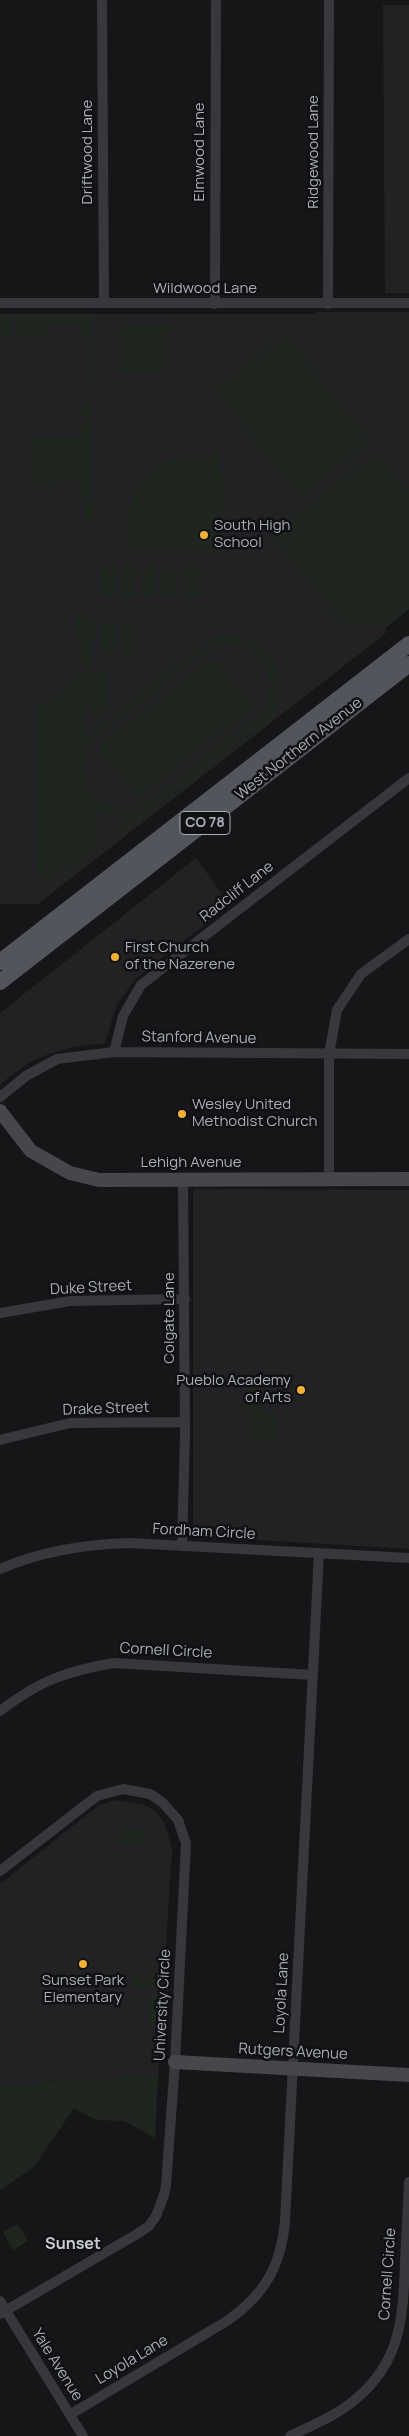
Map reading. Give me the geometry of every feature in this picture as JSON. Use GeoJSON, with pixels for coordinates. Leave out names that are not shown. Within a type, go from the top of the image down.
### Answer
{"type":"FeatureCollection","features":[{"type":"Feature","properties":{"kind":"main road","name":"West Northern Avenue"},"geometry":{"type":"LineString","coordinates":[[0,962],[409,644]]}},
{"type":"Feature","properties":{"kind":"main road","name":"West Northern Avenue"},"geometry":{"type":"LineString","coordinates":[[0,982],[409,664]]}},
{"type":"Feature","properties":{"kind":"street","name":"Driftwood Lane"},"geometry":{"type":"LineString","coordinates":[[102,0],[104,303]]}},
{"type":"Feature","properties":{"kind":"street","name":"Elmwood Lane"},"geometry":{"type":"LineString","coordinates":[[215,304],[216,0]]}},
{"type":"Feature","properties":{"kind":"street","name":"Ridgewood Lane"},"geometry":{"type":"LineString","coordinates":[[328,304],[329,0]]}},
{"type":"Feature","properties":{"kind":"street","name":"Wildwood Lane"},"geometry":{"type":"LineString","coordinates":[[0,302],[409,303]]}},
{"type":"Feature","properties":{"kind":"street","name":"Radcliff Lane"},"geometry":{"type":"LineString","coordinates":[[114,1052],[123,1016],[141,985],[409,778]]}},
{"type":"Feature","properties":{"kind":"street"},"geometry":{"type":"LineString","coordinates":[[328,1180],[329,1054],[337,1010],[361,974],[409,939]]}},
{"type":"Feature","properties":{"kind":"street","name":"Stanford Avenue"},"geometry":{"type":"LineString","coordinates":[[0,1097],[26,1076],[58,1059],[114,1052],[409,1054]]}},
{"type":"Feature","properties":{"kind":"street","name":"Lehigh Avenue"},"geometry":{"type":"LineString","coordinates":[[0,1111],[30,1151],[70,1173],[99,1180],[409,1179]]}},
{"type":"Feature","properties":{"kind":"street","name":"Colgate Lane"},"geometry":{"type":"LineString","coordinates":[[182,1546],[185,1422],[183,1179]]}},
{"type":"Feature","properties":{"kind":"street","name":"Duke Street"},"geometry":{"type":"LineString","coordinates":[[0,1313],[70,1301],[185,1299]]}},
{"type":"Feature","properties":{"kind":"street","name":"Drake Street"},"geometry":{"type":"LineString","coordinates":[[0,1440],[70,1423],[185,1422]]}},
{"type":"Feature","properties":{"kind":"street","name":"Fordham Circle"},"geometry":{"type":"LineString","coordinates":[[0,1569],[27,1558],[76,1547],[130,1543],[409,1558]]}},
{"type":"Feature","properties":{"kind":"street","name":"Loyola Lane"},"geometry":{"type":"LineString","coordinates":[[70,2414],[246,2308],[266,2284],[279,2256],[283,2239],[294,2068],[318,1553]]}},
{"type":"Feature","properties":{"kind":"street","name":"Cornell Circle"},"geometry":{"type":"LineString","coordinates":[[0,1711],[26,1691],[56,1677],[82,1669],[114,1663],[313,1675]]}},
{"type":"Feature","properties":{"kind":"street","name":"University Circle"},"geometry":{"type":"LineString","coordinates":[[0,1871],[85,1805],[110,1791],[137,1790],[150,1794],[171,1810],[182,1830],[186,1843],[175,2062],[166,2185],[156,2216],[137,2234],[3,2312]]}},
{"type":"Feature","properties":{"kind":"street","name":"Rutgers Avenue"},"geometry":{"type":"LineString","coordinates":[[175,2062],[409,2075]]}},
{"type":"Feature","properties":{"kind":"street","name":"Cornell Circle"},"geometry":{"type":"LineString","coordinates":[[290,2436],[328,2417],[356,2400],[380,2374],[389,2359],[396,2341],[403,2307],[409,2182]]}},
{"type":"Feature","properties":{"kind":"street"},"geometry":{"type":"LineString","coordinates":[[0,2301],[3,2312]]}},
{"type":"Feature","properties":{"kind":"street","name":"Yale Avenue"},"geometry":{"type":"LineString","coordinates":[[3,2312],[83,2436]]}},
{"type":"Feature","properties":{"kind":"shaded area"},"geometry":{"type":"Polygon","coordinates":[[[383,5],[409,5],[409,293],[385,293],[383,5]]]}},
{"type":"Feature","properties":{"kind":"shaded area","name":"South High School"},"geometry":{"type":"Polygon","coordinates":[[[317,312],[409,312],[409,609],[386,627],[385,634],[38,904],[0,904],[0,314],[316,314],[317,312]]]}},
{"type":"Feature","properties":{"kind":"shaded area"},"geometry":{"type":"Polygon","coordinates":[[[0,314],[13,314],[12,335],[0,335],[0,314]]]}},
{"type":"Feature","properties":{"kind":"shaded area"},"geometry":{"type":"Polygon","coordinates":[[[15,314],[92,314],[92,389],[82,388],[83,386],[89,386],[89,335],[81,334],[81,324],[48,324],[47,336],[17,336],[15,314]]]}},
{"type":"Feature","properties":{"kind":"shaded area"},"geometry":{"type":"Polygon","coordinates":[[[123,325],[169,325],[170,360],[158,373],[119,372],[118,330],[123,325]]]}},
{"type":"Feature","properties":{"kind":"shaded area"},"geometry":{"type":"Polygon","coordinates":[[[286,335],[370,442],[300,498],[215,390],[286,335]]]}},
{"type":"Feature","properties":{"kind":"shaded area"},"geometry":{"type":"Polygon","coordinates":[[[75,401],[92,403],[92,418],[82,418],[82,406],[75,401]]]}},
{"type":"Feature","properties":{"kind":"shaded area"},"geometry":{"type":"Polygon","coordinates":[[[82,423],[92,423],[92,500],[82,499],[81,480],[52,480],[52,486],[30,487],[30,436],[81,435],[82,423]]]}},
{"type":"Feature","properties":{"kind":"shaded area"},"geometry":{"type":"Polygon","coordinates":[[[375,454],[382,456],[409,491],[409,609],[386,627],[341,623],[271,533],[375,454]]]}},
{"type":"Feature","properties":{"kind":"shaded area"},"geometry":{"type":"Polygon","coordinates":[[[195,455],[221,456],[224,547],[219,552],[129,551],[128,514],[138,486],[160,466],[176,459],[195,455]]]}},
{"type":"Feature","properties":{"kind":"shaded area"},"geometry":{"type":"Polygon","coordinates":[[[84,503],[95,503],[94,520],[85,527],[84,503]]]}},
{"type":"Feature","properties":{"kind":"shaded area"},"geometry":{"type":"Polygon","coordinates":[[[101,568],[115,568],[115,597],[101,597],[101,568]]]}},
{"type":"Feature","properties":{"kind":"shaded area"},"geometry":{"type":"Polygon","coordinates":[[[121,568],[136,568],[135,597],[121,597],[121,568]]]}},
{"type":"Feature","properties":{"kind":"shaded area"},"geometry":{"type":"Polygon","coordinates":[[[142,568],[156,568],[155,597],[141,597],[142,568]]]}},
{"type":"Feature","properties":{"kind":"shaded area"},"geometry":{"type":"Polygon","coordinates":[[[162,568],[176,568],[176,597],[162,597],[162,568]]]}},
{"type":"Feature","properties":{"kind":"shaded area"},"geometry":{"type":"Polygon","coordinates":[[[186,568],[200,568],[200,597],[186,597],[186,568]]]}},
{"type":"Feature","properties":{"kind":"shaded area"},"geometry":{"type":"Polygon","coordinates":[[[77,615],[94,618],[93,665],[78,664],[77,615]]]}},
{"type":"Feature","properties":{"kind":"shaded area"},"geometry":{"type":"Polygon","coordinates":[[[101,624],[115,624],[115,655],[101,655],[101,624]]]}},
{"type":"Feature","properties":{"kind":"shaded area"},"geometry":{"type":"Polygon","coordinates":[[[121,624],[136,624],[136,656],[121,656],[121,624]]]}},
{"type":"Feature","properties":{"kind":"shaded area"},"geometry":{"type":"Polygon","coordinates":[[[222,636],[239,637],[254,642],[265,651],[274,662],[279,675],[281,689],[278,704],[270,719],[122,834],[117,827],[127,818],[113,817],[95,809],[95,847],[54,879],[37,878],[36,704],[55,697],[71,682],[77,671],[108,672],[107,711],[84,711],[84,735],[75,752],[73,765],[74,779],[83,797],[75,774],[75,759],[80,744],[85,737],[206,641],[222,636]],[[223,645],[208,650],[92,743],[86,758],[84,771],[87,784],[94,794],[104,802],[116,807],[130,808],[145,804],[263,710],[270,686],[264,664],[248,649],[223,645]]]}},
{"type":"Feature","properties":{"kind":"shaded area"},"geometry":{"type":"Polygon","coordinates":[[[213,657],[253,708],[138,797],[98,746],[213,657]]]}},
{"type":"Feature","properties":{"kind":"shaded area"},"geometry":{"type":"Polygon","coordinates":[[[196,858],[230,905],[136,978],[116,1006],[105,1043],[73,1047],[49,1054],[30,1062],[0,1084],[0,1013],[196,858]]]}},
{"type":"Feature","properties":{"kind":"shaded area","name":"Pueblo Academy of Arts"},"geometry":{"type":"Polygon","coordinates":[[[193,1189],[409,1190],[409,1549],[193,1536],[193,1189]]]}},
{"type":"Feature","properties":{"kind":"shaded area"},"geometry":{"type":"Polygon","coordinates":[[[261,1381],[261,1410],[276,1411],[276,1439],[247,1439],[247,1382],[261,1381]]]}},
{"type":"Feature","properties":{"kind":"shaded area","name":"Sunset Park Elementary"},"geometry":{"type":"Polygon","coordinates":[[[117,1800],[143,1804],[156,1812],[164,1822],[172,1848],[158,2075],[0,2085],[0,1884],[99,1805],[117,1800]]]}},
{"type":"Feature","properties":{"kind":"shaded area"},"geometry":{"type":"Polygon","coordinates":[[[122,1827],[144,1828],[143,1845],[121,1843],[122,1827]]]}},
{"type":"Feature","properties":{"kind":"shaded area"},"geometry":{"type":"Polygon","coordinates":[[[132,1975],[156,1976],[156,1988],[132,1987],[132,1975]]]}},
{"type":"Feature","properties":{"kind":"shaded area"},"geometry":{"type":"Polygon","coordinates":[[[150,1993],[162,1994],[160,2026],[148,2026],[150,1993]]]}},
{"type":"Feature","properties":{"kind":"shaded area"},"geometry":{"type":"Polygon","coordinates":[[[158,2075],[155,2138],[125,2121],[96,2120],[74,2108],[34,2167],[0,2190],[0,2085],[158,2075]]]}},
{"type":"Feature","properties":{"kind":"shaded area"},"geometry":{"type":"Polygon","coordinates":[[[18,2224],[28,2241],[13,2250],[3,2232],[18,2224]]]}},
{"type":"Feature","properties":{"kind":"place","name":"South High School"},"geometry":{"type":"Point","coordinates":[204,535]}},
{"type":"Feature","properties":{"kind":"place","name":"First Church of the Nazerene"},"geometry":{"type":"Point","coordinates":[115,957]}},
{"type":"Feature","properties":{"kind":"place","name":"Wesley United Methodist Church"},"geometry":{"type":"Point","coordinates":[182,1114]}},
{"type":"Feature","properties":{"kind":"place","name":"Pueblo Academy of Arts"},"geometry":{"type":"Point","coordinates":[301,1390]}},
{"type":"Feature","properties":{"kind":"place","name":"Sunset Park Elementary"},"geometry":{"type":"Point","coordinates":[83,1964]}},
{"type":"Feature","properties":{"kind":"district","name":"Sunset"},"geometry":{"type":"Point","coordinates":[73,2245]}}]}
